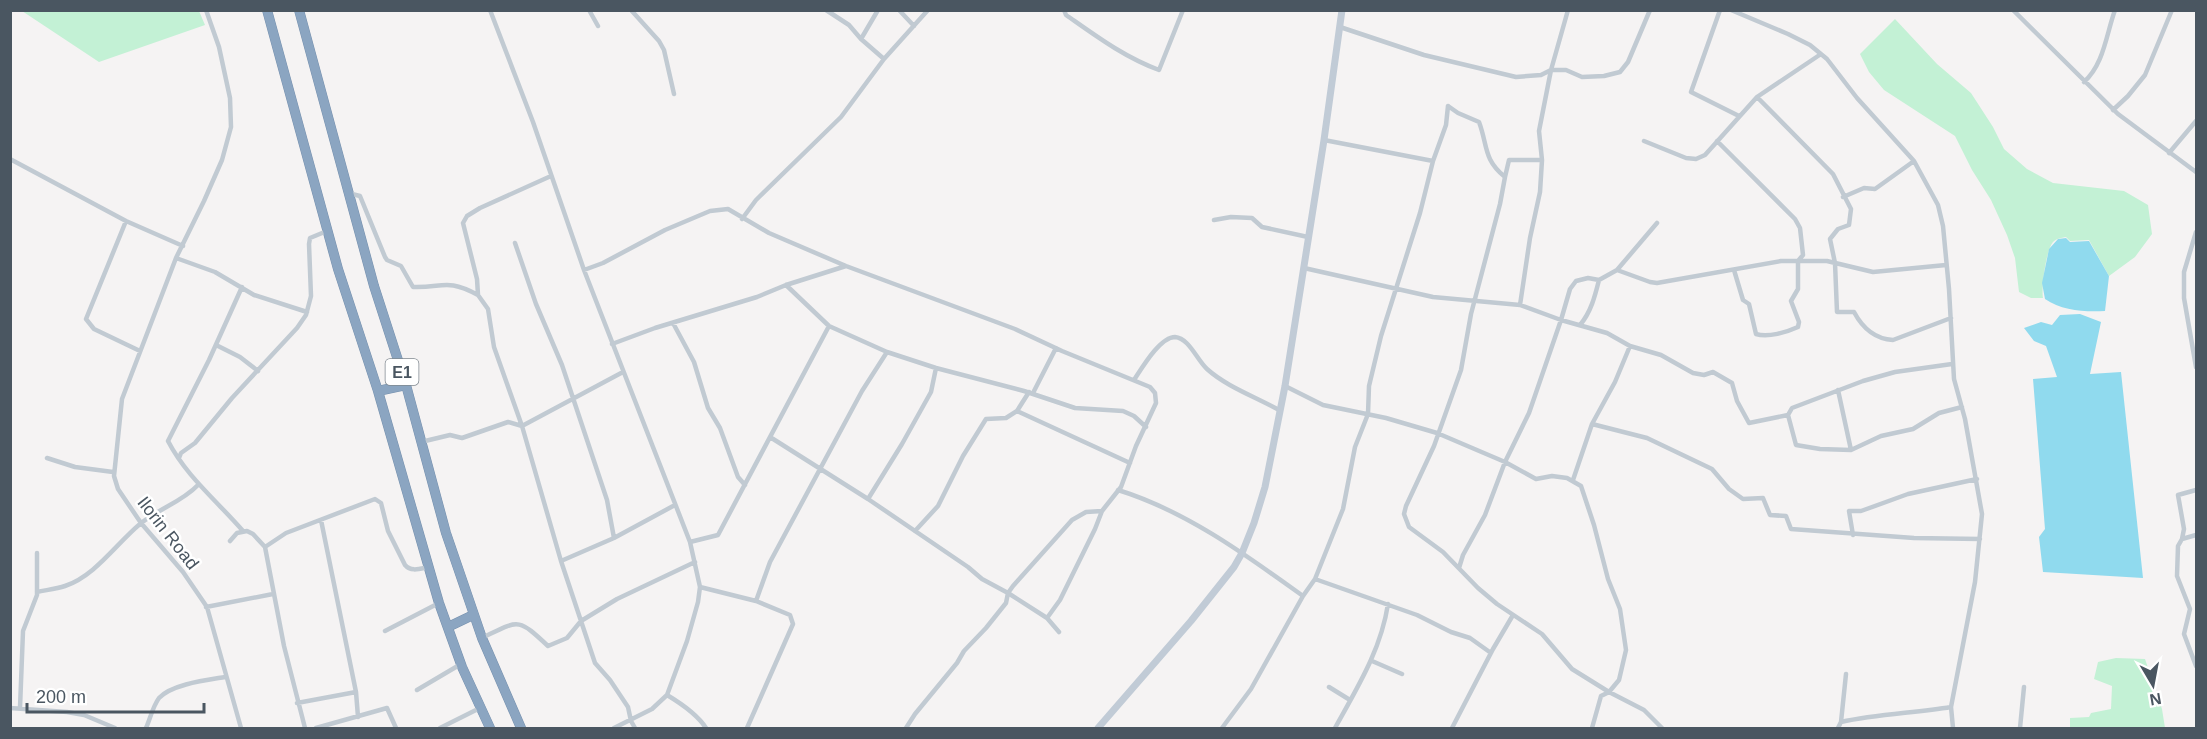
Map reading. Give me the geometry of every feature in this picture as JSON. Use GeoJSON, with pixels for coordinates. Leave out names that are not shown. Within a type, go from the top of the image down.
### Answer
{"type":"FeatureCollection","features":[{"type":"Feature","properties":{"kind":"highway","name":"E1"},"geometry":{"type":"LineString","coordinates":[[267,10],[328,231],[378,391],[439,603],[461,664],[490,729]]}},
{"type":"Feature","properties":{"kind":"highway","name":"E1"},"geometry":{"type":"LineString","coordinates":[[299,10],[374,286],[406,385],[446,533],[473,615],[521,729]]}},
{"type":"Feature","properties":{"kind":"highway"},"geometry":{"type":"LineString","coordinates":[[378,391],[406,385]]}},
{"type":"Feature","properties":{"kind":"highway"},"geometry":{"type":"LineString","coordinates":[[448,627],[473,615]]}},
{"type":"Feature","properties":{"kind":"main road"},"geometry":{"type":"LineString","coordinates":[[1098,729],[1234,567],[1242,554],[1265,487],[1285,386],[1342,10]]}},
{"type":"Feature","properties":{"kind":"street","name":"Ilorin Road"},"geometry":{"type":"LineString","coordinates":[[206,10],[219,47],[226,78],[230,98],[231,128],[222,160],[176,258],[122,399],[114,472],[117,489],[141,523],[183,572],[206,607],[241,729]]}},
{"type":"Feature","properties":{"kind":"street"},"geometry":{"type":"LineString","coordinates":[[490,10],[533,122],[584,270],[690,542],[700,587],[698,603],[687,641],[667,695],[652,709],[614,729]]}},
{"type":"Feature","properties":{"kind":"street"},"geometry":{"type":"LineString","coordinates":[[589,10],[598,27]]}},
{"type":"Feature","properties":{"kind":"street"},"geometry":{"type":"LineString","coordinates":[[631,10],[659,41],[664,50],[674,94]]}},
{"type":"Feature","properties":{"kind":"street"},"geometry":{"type":"LineString","coordinates":[[861,39],[878,10]]}},
{"type":"Feature","properties":{"kind":"street"},"geometry":{"type":"LineString","coordinates":[[899,10],[914,26]]}},
{"type":"Feature","properties":{"kind":"street"},"geometry":{"type":"LineString","coordinates":[[742,219],[756,200],[841,117],[884,59],[928,10]]}},
{"type":"Feature","properties":{"kind":"street"},"geometry":{"type":"LineString","coordinates":[[1063,12],[1104,42],[1136,61],[1159,70],[1183,10]]}},
{"type":"Feature","properties":{"kind":"street"},"geometry":{"type":"LineString","coordinates":[[1520,305],[1530,238],[1540,192],[1542,160],[1539,137],[1551,70],[1568,10]]}},
{"type":"Feature","properties":{"kind":"street"},"geometry":{"type":"LineString","coordinates":[[1340,27],[1424,55],[1516,77],[1541,75],[1551,70],[1566,70],[1582,77],[1604,76],[1620,72],[1628,62],[1650,10]]}},
{"type":"Feature","properties":{"kind":"street"},"geometry":{"type":"LineString","coordinates":[[1720,10],[1691,93],[1739,116]]}},
{"type":"Feature","properties":{"kind":"street"},"geometry":{"type":"LineString","coordinates":[[1731,10],[1810,45],[1827,59],[1857,98],[1914,161],[1938,205],[1943,226],[1954,379],[1962,406],[1983,514],[1975,582],[1952,707],[1953,729]]}},
{"type":"Feature","properties":{"kind":"street"},"geometry":{"type":"LineString","coordinates":[[2013,10],[2113,110],[2196,172]]}},
{"type":"Feature","properties":{"kind":"street"},"geometry":{"type":"LineString","coordinates":[[2084,82],[2100,60],[2115,10]]}},
{"type":"Feature","properties":{"kind":"street"},"geometry":{"type":"LineString","coordinates":[[2113,110],[2145,75],[2172,10]]}},
{"type":"Feature","properties":{"kind":"street"},"geometry":{"type":"LineString","coordinates":[[830,11],[849,25],[884,59]]}},
{"type":"Feature","properties":{"kind":"street"},"geometry":{"type":"LineString","coordinates":[[1644,141],[1686,158],[1696,159],[1705,155],[1757,97],[1821,54]]}},
{"type":"Feature","properties":{"kind":"street"},"geometry":{"type":"LineString","coordinates":[[1757,97],[1833,174],[1851,209],[1849,225],[1838,229],[1830,239],[1835,263],[1837,312],[1854,312],[1861,325],[1884,339],[1899,339],[1951,318]]}},
{"type":"Feature","properties":{"kind":"street"},"geometry":{"type":"LineString","coordinates":[[1222,729],[1251,689],[1316,579],[1343,509],[1355,447],[1368,414],[1372,375],[1382,336],[1446,124],[1448,105],[1458,113],[1479,122],[1485,138],[1485,150],[1494,167],[1505,177]]}},
{"type":"Feature","properties":{"kind":"street"},"geometry":{"type":"LineString","coordinates":[[2169,153],[2196,121]]}},
{"type":"Feature","properties":{"kind":"street"},"geometry":{"type":"LineString","coordinates":[[1324,140],[1433,161]]}},
{"type":"Feature","properties":{"kind":"street"},"geometry":{"type":"LineString","coordinates":[[1717,141],[1795,219],[1800,228],[1803,255],[1798,261],[1798,289],[1791,301],[1799,322],[1798,327],[1762,336],[1756,334],[1749,304],[1743,300],[1734,270]]}},
{"type":"Feature","properties":{"kind":"street"},"geometry":{"type":"LineString","coordinates":[[10,159],[126,221],[183,246]]}},
{"type":"Feature","properties":{"kind":"street"},"geometry":{"type":"LineString","coordinates":[[1542,160],[1509,159],[1471,314],[1461,370],[1430,453],[1409,496],[1404,514],[1405,521],[1408,527],[1459,568],[1478,588],[1542,634],[1572,669],[1644,710],[1662,729]]}},
{"type":"Feature","properties":{"kind":"street"},"geometry":{"type":"LineString","coordinates":[[1843,197],[1864,188],[1875,189],[1914,161]]}},
{"type":"Feature","properties":{"kind":"street"},"geometry":{"type":"LineString","coordinates":[[478,295],[477,279],[463,223],[467,216],[551,176]]}},
{"type":"Feature","properties":{"kind":"street"},"geometry":{"type":"LineString","coordinates":[[348,193],[360,196],[387,260],[401,266],[413,287],[446,283],[460,286],[478,295],[488,309],[494,347],[522,426],[561,561],[595,663],[610,680],[628,707],[635,729]]}},
{"type":"Feature","properties":{"kind":"street"},"geometry":{"type":"LineString","coordinates":[[584,270],[603,263],[665,230],[710,211],[728,209],[769,233],[846,266],[1015,329],[1150,387],[1156,395],[1156,403],[1118,490],[1102,511],[1060,600],[1047,618]]}},
{"type":"Feature","properties":{"kind":"street"},"geometry":{"type":"LineString","coordinates":[[1214,220],[1231,217],[1252,218],[1262,227],[1308,237]]}},
{"type":"Feature","properties":{"kind":"street"},"geometry":{"type":"LineString","coordinates":[[126,221],[86,320],[94,329],[140,351]]}},
{"type":"Feature","properties":{"kind":"street"},"geometry":{"type":"LineString","coordinates":[[1459,568],[1529,413],[1572,284],[1588,278],[1599,280],[1617,270],[1657,223]]}},
{"type":"Feature","properties":{"kind":"street"},"geometry":{"type":"LineString","coordinates":[[179,458],[181,453],[195,443],[232,398],[297,328],[307,312],[311,296],[310,238],[328,231]]}},
{"type":"Feature","properties":{"kind":"street"},"geometry":{"type":"LineString","coordinates":[[2196,232],[2184,272],[2184,298],[2196,367]]}},
{"type":"Feature","properties":{"kind":"street"},"geometry":{"type":"LineString","coordinates":[[515,243],[573,399],[607,500],[614,538]]}},
{"type":"Feature","properties":{"kind":"street"},"geometry":{"type":"LineString","coordinates":[[176,258],[215,272],[266,299],[307,312]]}},
{"type":"Feature","properties":{"kind":"street"},"geometry":{"type":"LineString","coordinates":[[1617,270],[1657,283],[1781,261],[1835,263],[1873,272],[1946,265]]}},
{"type":"Feature","properties":{"kind":"street"},"geometry":{"type":"LineString","coordinates":[[612,344],[846,266]]}},
{"type":"Feature","properties":{"kind":"street"},"geometry":{"type":"LineString","coordinates":[[1304,268],[1433,297],[1520,305],[1607,333],[1630,346],[1660,355],[1693,374],[1704,375],[1713,372],[1732,383],[1737,401],[1749,423],[1788,415]]}},
{"type":"Feature","properties":{"kind":"street"},"geometry":{"type":"LineString","coordinates":[[1580,325],[1591,308],[1599,280]]}},
{"type":"Feature","properties":{"kind":"street"},"geometry":{"type":"LineString","coordinates":[[786,285],[829,326],[887,352],[936,369],[1031,393],[1074,408],[1123,411],[1134,416],[1146,427]]}},
{"type":"Feature","properties":{"kind":"street"},"geometry":{"type":"LineString","coordinates":[[242,287],[216,345],[169,438],[171,446],[198,485],[216,500],[243,531],[253,534],[265,547],[273,594],[305,729]]}},
{"type":"Feature","properties":{"kind":"street"},"geometry":{"type":"LineString","coordinates":[[673,323],[694,362],[708,408],[720,428],[738,477],[746,485]]}},
{"type":"Feature","properties":{"kind":"street"},"geometry":{"type":"LineString","coordinates":[[690,542],[718,535],[829,326]]}},
{"type":"Feature","properties":{"kind":"street"},"geometry":{"type":"LineString","coordinates":[[2189,330],[2196,334]]}},
{"type":"Feature","properties":{"kind":"street"},"geometry":{"type":"LineString","coordinates":[[1134,380],[1165,340],[1177,338],[1185,342],[1200,361],[1223,380],[1279,410]]}},
{"type":"Feature","properties":{"kind":"street"},"geometry":{"type":"LineString","coordinates":[[216,345],[240,357],[258,371]]}},
{"type":"Feature","properties":{"kind":"street"},"geometry":{"type":"LineString","coordinates":[[1573,480],[1592,424],[1616,381],[1630,346]]}},
{"type":"Feature","properties":{"kind":"street"},"geometry":{"type":"LineString","coordinates":[[915,531],[938,506],[983,421],[990,418],[1006,418],[1017,411],[1031,393],[1056,348]]}},
{"type":"Feature","properties":{"kind":"street"},"geometry":{"type":"LineString","coordinates":[[756,601],[770,562],[862,391],[887,352]]}},
{"type":"Feature","properties":{"kind":"street"},"geometry":{"type":"LineString","coordinates":[[1952,364],[1895,372],[1838,390],[1792,408],[1788,415],[1796,446],[1844,451],[1881,436],[1913,429],[1939,413],[1962,406]]}},
{"type":"Feature","properties":{"kind":"street"},"geometry":{"type":"LineString","coordinates":[[868,500],[931,392],[936,369]]}},
{"type":"Feature","properties":{"kind":"street"},"geometry":{"type":"LineString","coordinates":[[421,442],[450,435],[462,438],[508,422],[522,426],[623,372]]}},
{"type":"Feature","properties":{"kind":"street"},"geometry":{"type":"LineString","coordinates":[[1285,386],[1323,405],[1368,414],[1437,433],[1505,462],[1536,479],[1552,476],[1573,480],[1581,486],[1623,622],[1626,650],[1619,680],[1609,692],[1601,696],[1592,729]]}},
{"type":"Feature","properties":{"kind":"street"},"geometry":{"type":"LineString","coordinates":[[1838,390],[1851,450]]}},
{"type":"Feature","properties":{"kind":"street"},"geometry":{"type":"LineString","coordinates":[[1017,411],[1130,463]]}},
{"type":"Feature","properties":{"kind":"street"},"geometry":{"type":"LineString","coordinates":[[1592,424],[1647,438],[1712,469],[1729,489],[1743,499],[1763,498],[1770,515],[1786,516],[1791,529],[1853,535],[1980,539]]}},
{"type":"Feature","properties":{"kind":"street"},"geometry":{"type":"LineString","coordinates":[[770,437],[915,531],[982,579],[1047,618],[1059,632]]}},
{"type":"Feature","properties":{"kind":"street"},"geometry":{"type":"LineString","coordinates":[[47,458],[75,467],[114,472]]}},
{"type":"Feature","properties":{"kind":"street"},"geometry":{"type":"LineString","coordinates":[[1853,535],[1849,511],[1860,511],[1908,494],[1977,479]]}},
{"type":"Feature","properties":{"kind":"street"},"geometry":{"type":"LineString","coordinates":[[38,592],[64,587],[75,582],[106,558],[141,523],[190,493],[198,485]]}},
{"type":"Feature","properties":{"kind":"street"},"geometry":{"type":"LineString","coordinates":[[2196,489],[2178,495],[2184,529],[2178,546],[2177,576],[2190,609],[2184,634],[2196,666]]}},
{"type":"Feature","properties":{"kind":"street"},"geometry":{"type":"LineString","coordinates":[[1118,490],[1138,497],[1206,530],[1304,596]]}},
{"type":"Feature","properties":{"kind":"street"},"geometry":{"type":"LineString","coordinates":[[265,547],[286,533],[375,499],[381,503],[388,531],[405,565],[414,569],[428,567]]}},
{"type":"Feature","properties":{"kind":"street"},"geometry":{"type":"LineString","coordinates":[[561,561],[614,538],[675,505]]}},
{"type":"Feature","properties":{"kind":"street"},"geometry":{"type":"LineString","coordinates":[[906,729],[964,651],[1006,603],[1008,593],[1072,520],[1086,512],[1102,511]]}},
{"type":"Feature","properties":{"kind":"street"},"geometry":{"type":"LineString","coordinates":[[321,520],[356,692],[358,717]]}},
{"type":"Feature","properties":{"kind":"street"},"geometry":{"type":"LineString","coordinates":[[230,541],[243,531]]}},
{"type":"Feature","properties":{"kind":"street"},"geometry":{"type":"LineString","coordinates":[[2182,539],[2196,535]]}},
{"type":"Feature","properties":{"kind":"street"},"geometry":{"type":"LineString","coordinates":[[20,708],[23,631],[38,592],[37,553]]}},
{"type":"Feature","properties":{"kind":"street"},"geometry":{"type":"LineString","coordinates":[[482,638],[511,624],[519,623],[528,627],[548,646],[567,638],[581,621],[617,599],[695,562]]}},
{"type":"Feature","properties":{"kind":"street"},"geometry":{"type":"LineString","coordinates":[[1316,579],[1417,615],[1451,632],[1470,638],[1491,653]]}},
{"type":"Feature","properties":{"kind":"street"},"geometry":{"type":"LineString","coordinates":[[700,587],[756,601],[790,615],[793,624],[747,729]]}},
{"type":"Feature","properties":{"kind":"street"},"geometry":{"type":"LineString","coordinates":[[206,607],[273,594]]}},
{"type":"Feature","properties":{"kind":"street"},"geometry":{"type":"LineString","coordinates":[[385,631],[439,603]]}},
{"type":"Feature","properties":{"kind":"street"},"geometry":{"type":"LineString","coordinates":[[1335,729],[1372,661],[1385,624],[1388,604]]}},
{"type":"Feature","properties":{"kind":"street"},"geometry":{"type":"LineString","coordinates":[[2190,609],[2196,608]]}},
{"type":"Feature","properties":{"kind":"street"},"geometry":{"type":"LineString","coordinates":[[1452,729],[1513,615]]}},
{"type":"Feature","properties":{"kind":"street"},"geometry":{"type":"LineString","coordinates":[[1372,661],[1402,674]]}},
{"type":"Feature","properties":{"kind":"street"},"geometry":{"type":"LineString","coordinates":[[417,690],[461,664]]}},
{"type":"Feature","properties":{"kind":"street"},"geometry":{"type":"LineString","coordinates":[[1838,729],[1841,722],[1846,674]]}},
{"type":"Feature","properties":{"kind":"street"},"geometry":{"type":"LineString","coordinates":[[146,729],[156,703],[166,693],[225,676]]}},
{"type":"Feature","properties":{"kind":"street"},"geometry":{"type":"LineString","coordinates":[[1329,687],[1350,700]]}},
{"type":"Feature","properties":{"kind":"street"},"geometry":{"type":"LineString","coordinates":[[2020,729],[2024,687]]}},
{"type":"Feature","properties":{"kind":"street"},"geometry":{"type":"LineString","coordinates":[[297,703],[356,692]]}},
{"type":"Feature","properties":{"kind":"street"},"geometry":{"type":"LineString","coordinates":[[667,695],[686,707],[706,729]]}},
{"type":"Feature","properties":{"kind":"street"},"geometry":{"type":"LineString","coordinates":[[1841,722],[1862,717],[1952,707]]}},
{"type":"Feature","properties":{"kind":"street"},"geometry":{"type":"LineString","coordinates":[[10,708],[67,712],[84,716],[115,729]]}},
{"type":"Feature","properties":{"kind":"street"},"geometry":{"type":"LineString","coordinates":[[316,729],[387,708],[396,729]]}},
{"type":"Feature","properties":{"kind":"street"},"geometry":{"type":"LineString","coordinates":[[440,729],[480,708]]}},
{"type":"Feature","properties":{"kind":"green space"},"geometry":{"type":"Polygon","coordinates":[[[22,11],[199,11],[205,25],[99,62],[22,11]]]}},
{"type":"Feature","properties":{"kind":"green space"},"geometry":{"type":"Polygon","coordinates":[[[1895,19],[1937,64],[1971,93],[2004,149],[2027,169],[2053,183],[2124,191],[2148,205],[2152,234],[2135,257],[2109,276],[2089,240],[2070,241],[2066,237],[2059,238],[2050,246],[2048,253],[2043,278],[2043,298],[2031,298],[2019,292],[2015,258],[2007,235],[1991,200],[1972,170],[1955,136],[1884,90],[1869,72],[1860,54],[1895,19]]]}},
{"type":"Feature","properties":{"kind":"green space"},"geometry":{"type":"Polygon","coordinates":[[[2116,658],[2145,659],[2162,709],[2165,728],[2070,728],[2070,718],[2089,717],[2091,713],[2111,709],[2112,686],[2094,679],[2098,662],[2116,658]]]}},
{"type":"Feature","properties":{"kind":"water"},"geometry":{"type":"Polygon","coordinates":[[[2066,238],[2070,242],[2089,241],[2109,276],[2105,311],[2074,310],[2045,299],[2042,283],[2049,249],[2058,239],[2066,238]]]}},
{"type":"Feature","properties":{"kind":"water"},"geometry":{"type":"Polygon","coordinates":[[[2080,314],[2101,322],[2090,374],[2121,372],[2143,578],[2043,572],[2039,537],[2045,529],[2033,379],[2057,377],[2046,346],[2034,341],[2024,328],[2041,322],[2052,325],[2060,315],[2080,314]]]}}]}
